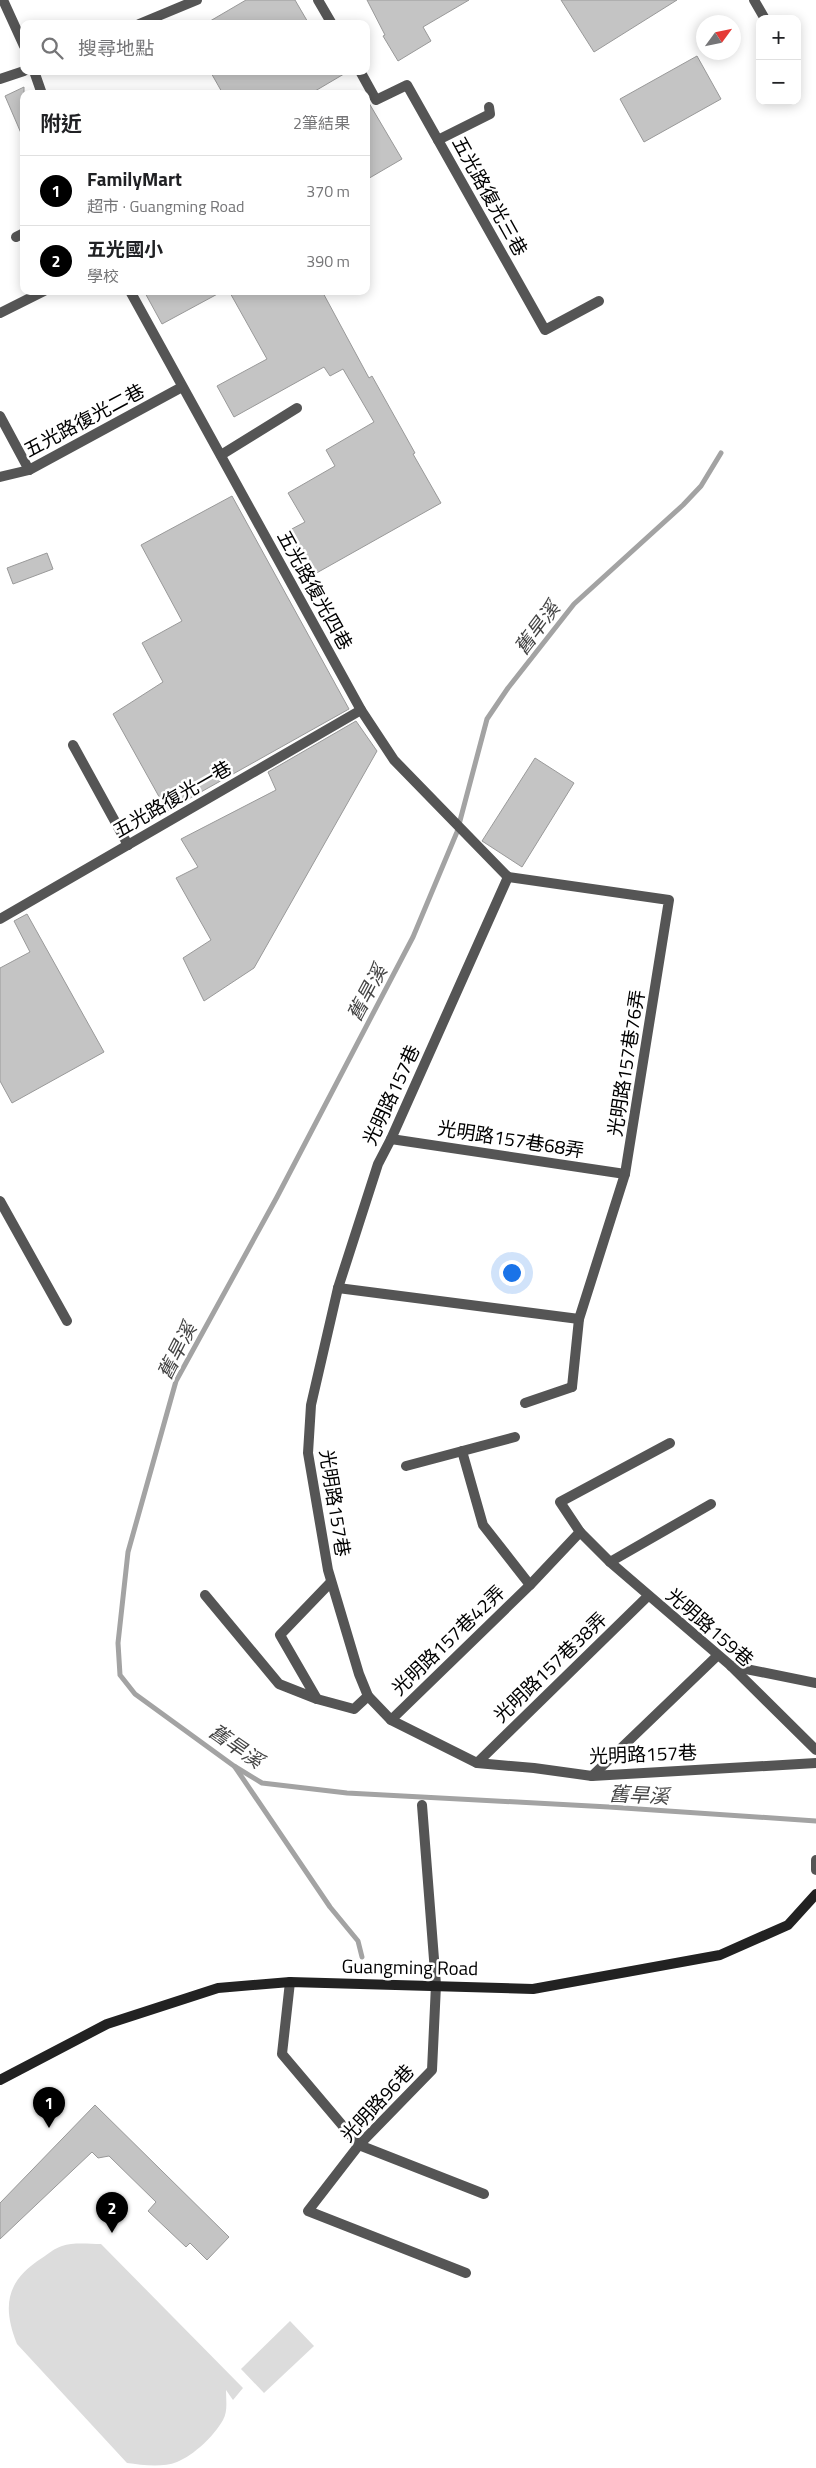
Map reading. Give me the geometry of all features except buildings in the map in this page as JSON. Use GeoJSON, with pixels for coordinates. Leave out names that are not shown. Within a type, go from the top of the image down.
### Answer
{"type":"FeatureCollection","features":[{"type":"Feature","properties":{"kind":"street"},"geometry":{"type":"LineString","coordinates":[[3,0],[20,37]]}},
{"type":"Feature","properties":{"kind":"street"},"geometry":{"type":"LineString","coordinates":[[149,20],[198,0]]}},
{"type":"Feature","properties":{"kind":"street"},"geometry":{"type":"LineString","coordinates":[[318,0],[330,20]]}},
{"type":"Feature","properties":{"kind":"street"},"geometry":{"type":"LineString","coordinates":[[754,0],[763,15]]}},
{"type":"Feature","properties":{"kind":"street"},"geometry":{"type":"LineString","coordinates":[[0,80],[20,72]]}},
{"type":"Feature","properties":{"kind":"street"},"geometry":{"type":"LineString","coordinates":[[35,75],[41,90]]}},
{"type":"Feature","properties":{"kind":"street","name":"五光路復光三巷"},"geometry":{"type":"LineString","coordinates":[[362,75],[376,100],[407,84],[545,330],[599,301]]}},
{"type":"Feature","properties":{"kind":"street"},"geometry":{"type":"LineString","coordinates":[[438,140],[490,114],[490,107]]}},
{"type":"Feature","properties":{"kind":"street"},"geometry":{"type":"LineString","coordinates":[[0,312],[36,295]]}},
{"type":"Feature","properties":{"kind":"street","name":"五光路復光四巷"},"geometry":{"type":"LineString","coordinates":[[132,295],[361,710],[394,760],[508,877]]}},
{"type":"Feature","properties":{"kind":"street","name":"五光路復光二巷"},"geometry":{"type":"LineString","coordinates":[[0,477],[29,470],[182,386]]}},
{"type":"Feature","properties":{"kind":"street"},"geometry":{"type":"LineString","coordinates":[[221,456],[297,408]]}},
{"type":"Feature","properties":{"kind":"street"},"geometry":{"type":"LineString","coordinates":[[0,416],[29,470]]}},
{"type":"Feature","properties":{"kind":"street","name":"五光路復光一巷"},"geometry":{"type":"LineString","coordinates":[[0,919],[361,710]]}},
{"type":"Feature","properties":{"kind":"street"},"geometry":{"type":"LineString","coordinates":[[73,745],[128,845]]}},
{"type":"Feature","properties":{"kind":"street","name":"光明路157巷"},"geometry":{"type":"LineString","coordinates":[[508,877],[391,1139],[378,1164],[338,1288],[312,1405],[308,1453],[332,1582],[359,1674],[368,1696],[390,1720],[478,1764],[534,1768],[592,1776],[816,1763]]}},
{"type":"Feature","properties":{"kind":"street","name":"光明路157巷76弄"},"geometry":{"type":"LineString","coordinates":[[508,877],[669,900],[625,1174],[579,1319],[572,1387],[525,1403]]}},
{"type":"Feature","properties":{"kind":"street","name":"光明路157巷68弄"},"geometry":{"type":"LineString","coordinates":[[391,1139],[625,1174]]}},
{"type":"Feature","properties":{"kind":"street"},"geometry":{"type":"LineString","coordinates":[[0,1201],[67,1320]]}},
{"type":"Feature","properties":{"kind":"street"},"geometry":{"type":"LineString","coordinates":[[338,1288],[579,1319]]}},
{"type":"Feature","properties":{"kind":"street"},"geometry":{"type":"LineString","coordinates":[[406,1466],[515,1437]]}},
{"type":"Feature","properties":{"kind":"street","name":"光明路159巷"},"geometry":{"type":"LineString","coordinates":[[670,1443],[560,1502],[580,1532],[610,1562],[717,1656],[730,1665],[816,1750]]}},
{"type":"Feature","properties":{"kind":"street","name":"光明路157巷42弄"},"geometry":{"type":"LineString","coordinates":[[462,1452],[483,1525],[530,1585]]}},
{"type":"Feature","properties":{"kind":"street"},"geometry":{"type":"LineString","coordinates":[[610,1562],[711,1504]]}},
{"type":"Feature","properties":{"kind":"street","name":"光明路157巷42弄"},"geometry":{"type":"LineString","coordinates":[[390,1720],[530,1585],[580,1532]]}},
{"type":"Feature","properties":{"kind":"street"},"geometry":{"type":"LineString","coordinates":[[317,1699],[280,1635],[332,1582]]}},
{"type":"Feature","properties":{"kind":"street"},"geometry":{"type":"LineString","coordinates":[[205,1595],[279,1684],[317,1699],[354,1709],[368,1696]]}},
{"type":"Feature","properties":{"kind":"street","name":"光明路157巷38弄"},"geometry":{"type":"LineString","coordinates":[[478,1764],[648,1596]]}},
{"type":"Feature","properties":{"kind":"street"},"geometry":{"type":"LineString","coordinates":[[592,1776],[717,1656]]}},
{"type":"Feature","properties":{"kind":"street"},"geometry":{"type":"LineString","coordinates":[[730,1665],[816,1683]]}},
{"type":"Feature","properties":{"kind":"street","name":"光明路96巷"},"geometry":{"type":"LineString","coordinates":[[422,1805],[436,1985],[432,2070],[359,2146],[308,2211],[466,2273]]}},
{"type":"Feature","properties":{"kind":"street"},"geometry":{"type":"LineString","coordinates":[[816,1860],[816,1870]]}},
{"type":"Feature","properties":{"kind":"street","name":"Guangming Road"},"geometry":{"type":"LineString","coordinates":[[0,2080],[107,2024],[218,1988],[290,1982],[533,1989],[720,1955],[788,1925],[816,1894]]}},
{"type":"Feature","properties":{"kind":"street"},"geometry":{"type":"LineString","coordinates":[[290,1982],[282,2054],[359,2146],[484,2194]]}},
{"type":"Feature","properties":{"kind":"shaded area"},"geometry":{"type":"Polygon","coordinates":[[[76,2244],[101,2244],[243,2388],[233,2400],[226,2390],[226,2413],[219,2426],[197,2450],[171,2464],[145,2465],[127,2463],[17,2344],[12,2330],[9,2306],[10,2295],[14,2285],[30,2267],[59,2247],[76,2244]]]}},
{"type":"Feature","properties":{"kind":"shaded area"},"geometry":{"type":"Polygon","coordinates":[[[290,2321],[314,2346],[264,2393],[241,2369],[290,2321]]]}},
{"type":"Feature","properties":{"kind":"waterway","name":"舊旱溪"},"geometry":{"type":"LineString","coordinates":[[721,453],[701,486],[683,505],[574,604],[508,688],[487,719],[457,832],[413,937],[277,1197],[176,1381],[128,1552],[118,1643],[120,1675],[135,1694],[234,1766],[262,1783],[347,1793],[609,1807],[816,1821]]}},
{"type":"Feature","properties":{"kind":"waterway"},"geometry":{"type":"LineString","coordinates":[[235,1767],[330,1907],[358,1941],[362,1957]]}},
{"type":"Feature","properties":{"kind":"place","name":"FamilyMart"},"geometry":{"type":"Point","coordinates":[49,2128]}},
{"type":"Feature","properties":{"kind":"place","name":"五光國小"},"geometry":{"type":"Point","coordinates":[112,2233]}}]}
